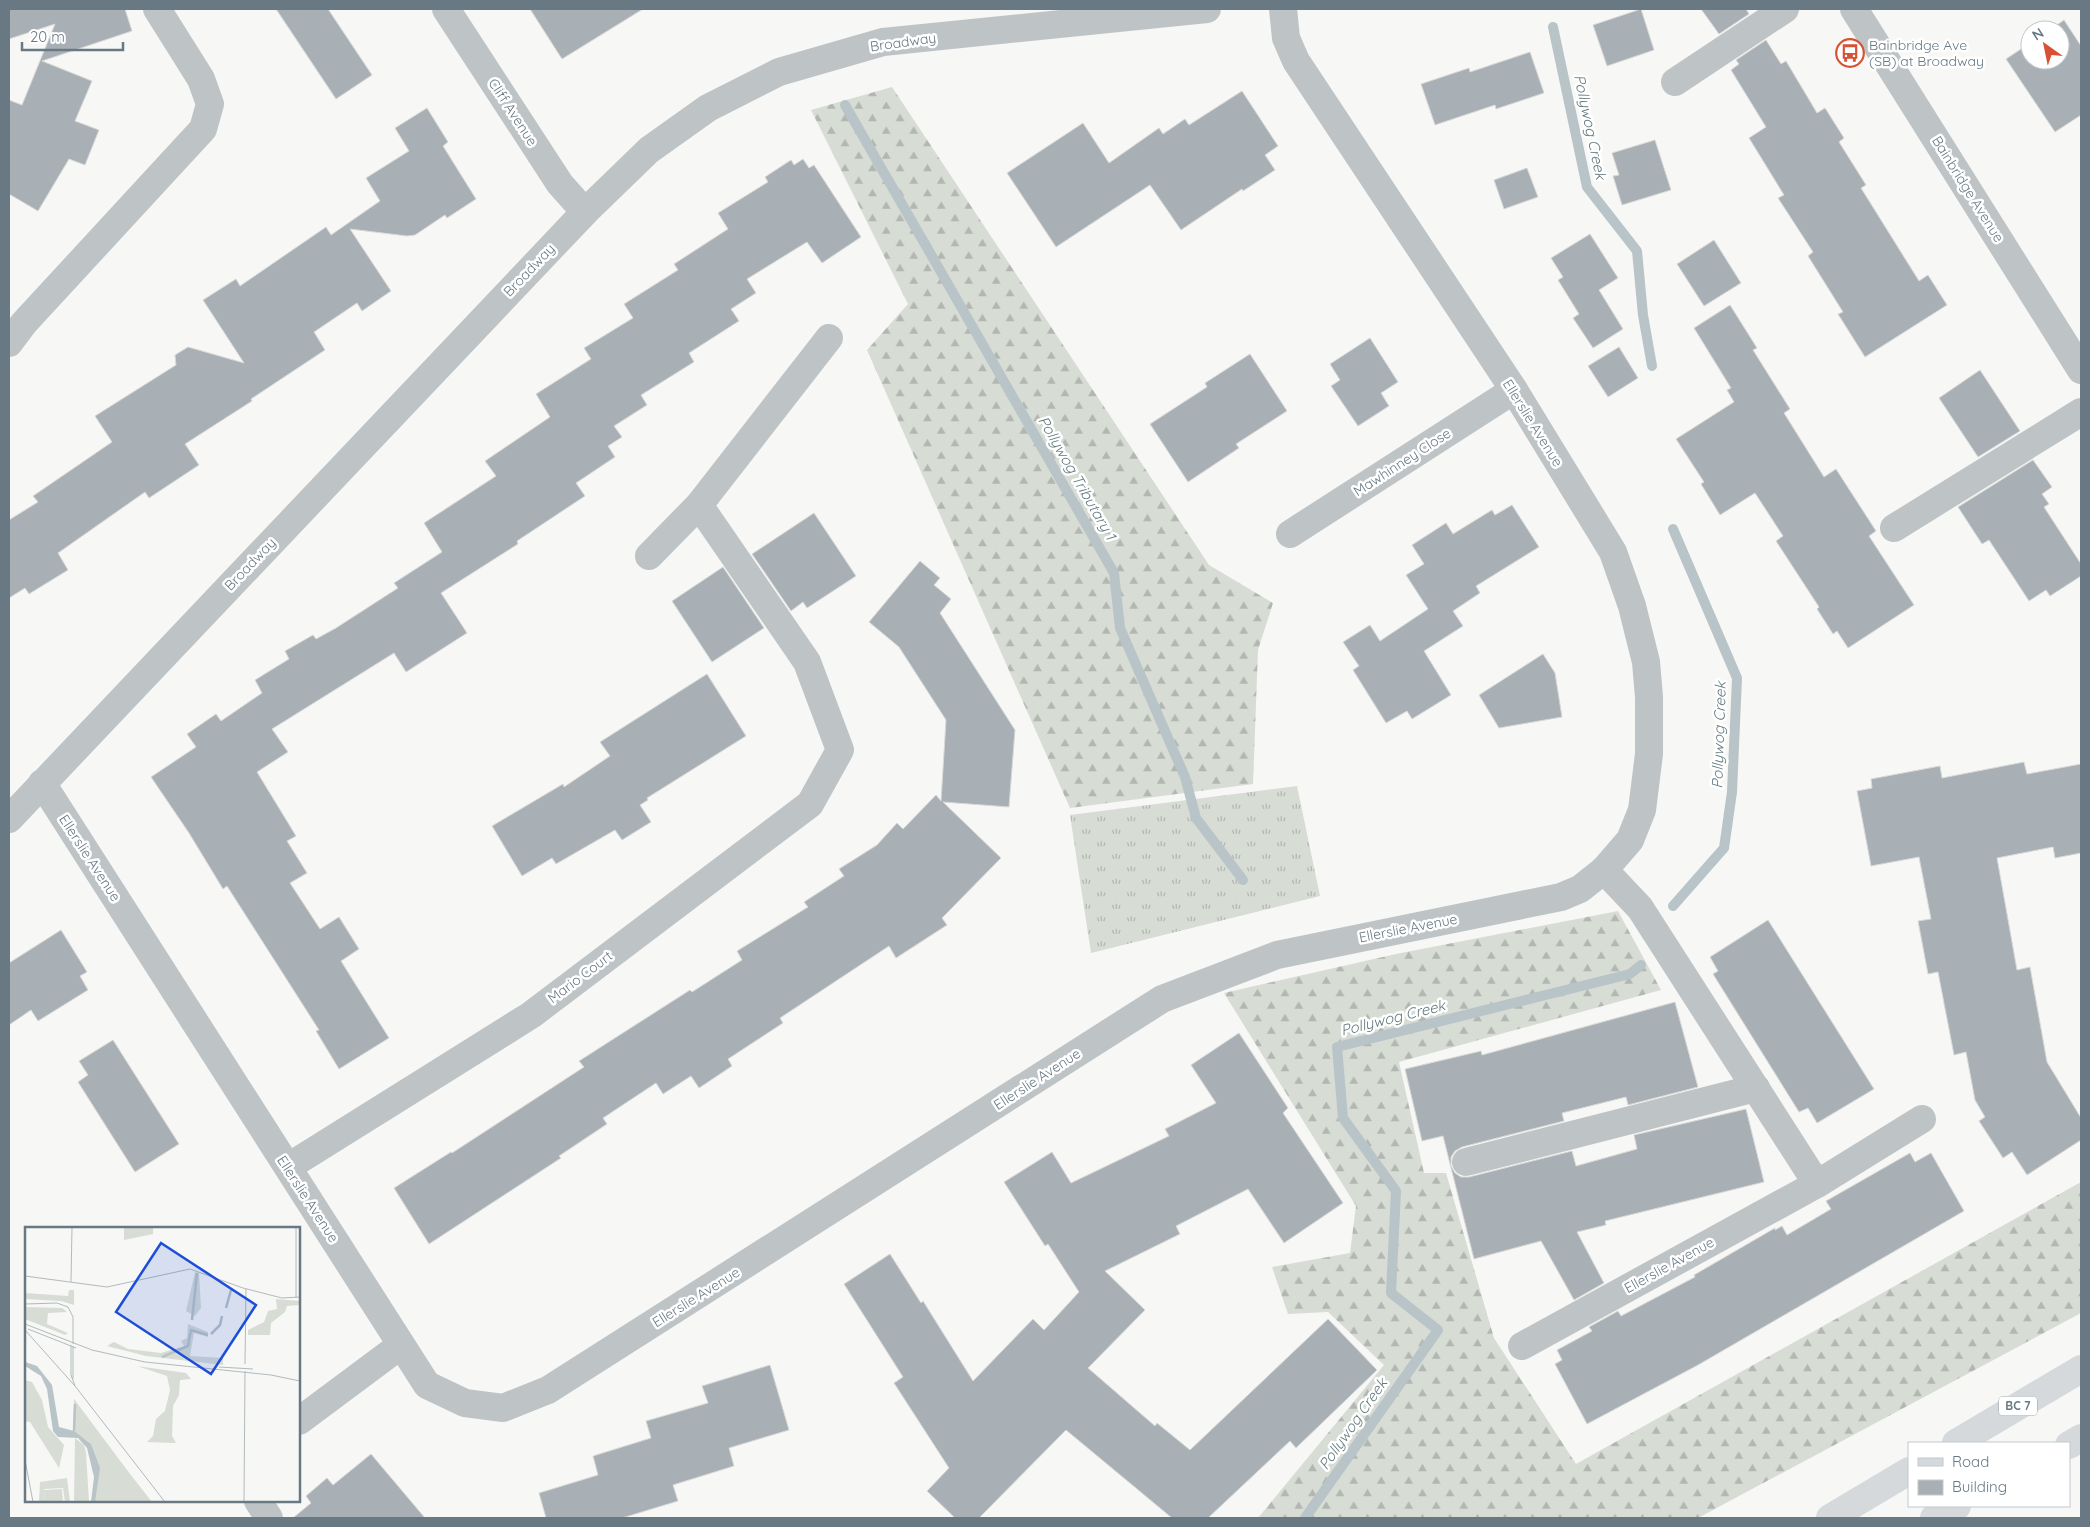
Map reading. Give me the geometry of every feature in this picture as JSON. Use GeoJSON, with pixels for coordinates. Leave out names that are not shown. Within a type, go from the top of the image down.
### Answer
{"type":"FeatureCollection","features":[{"type":"Feature","properties":{"kind":"main road","name":"BC 7"},"geometry":{"type":"LineString","coordinates":[[1958,1442],[2081,1369]]}},
{"type":"Feature","properties":{"kind":"main road"},"geometry":{"type":"LineString","coordinates":[[2070,1444],[2081,1438]]}},
{"type":"Feature","properties":{"kind":"main road"},"geometry":{"type":"LineString","coordinates":[[1830,1518],[1908,1472]]}},
{"type":"Feature","properties":{"kind":"main road"},"geometry":{"type":"LineString","coordinates":[[1934,1518],[1955,1507]]}},
{"type":"Feature","properties":{"kind":"street"},"geometry":{"type":"LineString","coordinates":[[9,343],[24,323],[203,129],[210,104],[201,79],[157,9]]}},
{"type":"Feature","properties":{"kind":"street","name":"Cliff Avenue"},"geometry":{"type":"LineString","coordinates":[[446,9],[560,184],[585,212]]}},
{"type":"Feature","properties":{"kind":"street","name":"Broadway"},"geometry":{"type":"LineString","coordinates":[[9,819],[585,212],[649,150],[708,108],[779,72],[883,42],[1208,9]]}},
{"type":"Feature","properties":{"kind":"street","name":"Ellerslie Avenue"},"geometry":{"type":"LineString","coordinates":[[42,784],[427,1385],[465,1403],[503,1408],[556,1385],[1162,999],[1277,955],[1561,897],[1580,889],[1604,870],[1630,840],[1642,810],[1650,754],[1646,662],[1632,606],[1612,552],[1514,390],[1296,61],[1286,38],[1283,9]]}},
{"type":"Feature","properties":{"kind":"street"},"geometry":{"type":"LineString","coordinates":[[1675,82],[1785,9]]}},
{"type":"Feature","properties":{"kind":"street","name":"Bainbridge Avenue"},"geometry":{"type":"LineString","coordinates":[[1854,9],[2081,370]]}},
{"type":"Feature","properties":{"kind":"street"},"geometry":{"type":"LineString","coordinates":[[649,556],[699,505],[829,338]]}},
{"type":"Feature","properties":{"kind":"street","name":"Mawhinney Close"},"geometry":{"type":"LineString","coordinates":[[1290,534],[1514,390]]}},
{"type":"Feature","properties":{"kind":"street"},"geometry":{"type":"LineString","coordinates":[[1894,528],[2081,412]]}},
{"type":"Feature","properties":{"kind":"street","name":"Mario Court"},"geometry":{"type":"LineString","coordinates":[[288,1167],[531,1015],[810,804],[840,750],[807,662],[699,505]]}},
{"type":"Feature","properties":{"kind":"street"},"geometry":{"type":"LineString","coordinates":[[1604,870],[1640,908],[1817,1184]]}},
{"type":"Feature","properties":{"kind":"street"},"geometry":{"type":"LineString","coordinates":[[1466,1162],[1756,1088]]}},
{"type":"Feature","properties":{"kind":"street","name":"Ellerslie Avenue"},"geometry":{"type":"LineString","coordinates":[[1522,1346],[1817,1184],[1922,1119]]}},
{"type":"Feature","properties":{"kind":"street"},"geometry":{"type":"LineString","coordinates":[[300,1420],[401,1345]]}},
{"type":"Feature","properties":{"kind":"street"},"geometry":{"type":"LineString","coordinates":[[259,1502],[269,1518]]}},
{"type":"Feature","properties":{"kind":"green space"},"geometry":{"type":"Polygon","coordinates":[[[892,87],[1209,565],[1273,603],[1258,650],[1253,784],[1070,808],[867,350],[908,304],[811,110],[892,87]]]}},
{"type":"Feature","properties":{"kind":"green space"},"geometry":{"type":"Polygon","coordinates":[[[1297,786],[1320,896],[1091,953],[1070,815],[1297,786]]]}},
{"type":"Feature","properties":{"kind":"green space"},"geometry":{"type":"Polygon","coordinates":[[[1618,911],[1661,990],[1399,1062],[1424,1173],[1446,1173],[1494,1338],[1576,1464],[2081,1182],[2081,1313],[1698,1518],[1258,1518],[1384,1365],[1328,1312],[1288,1314],[1272,1267],[1350,1253],[1356,1206],[1224,993],[1396,954],[1618,911]]]}},
{"type":"Feature","properties":{"kind":"building"},"geometry":{"type":"Polygon","coordinates":[[[9,9],[125,9],[132,31],[42,61],[92,81],[75,121],[99,130],[85,165],[69,159],[38,211],[9,194],[9,100],[22,105],[55,24],[9,39],[9,9]]]}},
{"type":"Feature","properties":{"kind":"building"},"geometry":{"type":"Polygon","coordinates":[[[276,9],[328,9],[372,75],[336,99],[276,9]]]}},
{"type":"Feature","properties":{"kind":"building"},"geometry":{"type":"Polygon","coordinates":[[[530,9],[643,9],[562,59],[530,9]]]}},
{"type":"Feature","properties":{"kind":"building"},"geometry":{"type":"Polygon","coordinates":[[[1641,9],[1654,50],[1607,66],[1593,25],[1641,9]]]}},
{"type":"Feature","properties":{"kind":"building"},"geometry":{"type":"Polygon","coordinates":[[[1701,9],[1746,9],[1749,14],[1719,34],[1701,9]]]}},
{"type":"Feature","properties":{"kind":"building"},"geometry":{"type":"Polygon","coordinates":[[[2070,29],[2081,46],[2081,115],[2055,132],[2006,59],[2020,50],[2020,70],[2070,70],[2070,29]]]}},
{"type":"Feature","properties":{"kind":"building"},"geometry":{"type":"Polygon","coordinates":[[[1766,40],[1781,64],[1786,61],[1817,113],[1825,108],[1844,138],[1839,142],[1866,185],[1861,188],[1919,281],[1928,275],[1947,305],[1865,357],[1838,314],[1843,312],[1808,256],[1813,252],[1778,198],[1784,195],[1749,138],[1766,127],[1731,70],[1739,64],[1736,60],[1766,40]]]}},
{"type":"Feature","properties":{"kind":"building"},"geometry":{"type":"Polygon","coordinates":[[[1530,52],[1544,93],[1496,109],[1495,105],[1435,125],[1421,84],[1469,68],[1470,72],[1530,52]]]}},
{"type":"Feature","properties":{"kind":"building"},"geometry":{"type":"Polygon","coordinates":[[[1242,91],[1278,146],[1265,155],[1275,170],[1243,191],[1242,189],[1181,230],[1150,185],[1056,247],[1007,173],[1083,123],[1109,163],[1159,128],[1163,134],[1185,119],[1189,125],[1242,91]]]}},
{"type":"Feature","properties":{"kind":"building"},"geometry":{"type":"Polygon","coordinates":[[[427,108],[448,142],[443,146],[476,199],[447,218],[445,215],[415,235],[407,236],[350,229],[391,291],[362,311],[357,303],[314,332],[325,350],[251,399],[252,401],[185,444],[199,465],[149,498],[145,492],[58,553],[68,570],[29,594],[25,588],[9,598],[9,520],[38,502],[33,496],[112,442],[95,416],[176,365],[175,355],[188,347],[244,363],[203,300],[236,279],[240,286],[326,227],[331,235],[380,201],[366,178],[409,151],[395,128],[427,108]]]}},
{"type":"Feature","properties":{"kind":"building"},"geometry":{"type":"Polygon","coordinates":[[[1655,140],[1671,190],[1622,205],[1613,176],[1619,175],[1612,153],[1655,140]]]}},
{"type":"Feature","properties":{"kind":"building"},"geometry":{"type":"Polygon","coordinates":[[[803,159],[809,168],[814,165],[861,237],[822,263],[807,242],[747,279],[756,293],[731,309],[739,321],[689,353],[694,362],[641,395],[647,405],[614,426],[622,437],[608,446],[615,457],[576,483],[585,496],[517,541],[518,544],[441,593],[467,633],[406,672],[394,653],[272,729],[288,752],[257,772],[296,836],[287,841],[307,873],[290,883],[320,929],[339,917],[359,949],[341,961],[389,1038],[339,1069],[316,1031],[319,1030],[227,886],[223,889],[189,833],[151,777],[196,747],[187,734],[216,714],[221,721],[262,693],[255,680],[289,659],[285,651],[313,635],[316,639],[336,628],[398,588],[394,583],[442,552],[424,523],[496,476],[485,461],[550,417],[536,394],[591,359],[584,348],[633,318],[624,304],[678,270],[674,264],[728,229],[718,213],[768,182],[765,177],[791,160],[794,165],[803,159]]]}},
{"type":"Feature","properties":{"kind":"building"},"geometry":{"type":"Polygon","coordinates":[[[1527,168],[1538,197],[1504,209],[1494,180],[1527,168]]]}},
{"type":"Feature","properties":{"kind":"building"},"geometry":{"type":"Polygon","coordinates":[[[1590,234],[1618,278],[1599,290],[1623,329],[1593,348],[1573,318],[1579,314],[1558,280],[1563,277],[1551,258],[1590,234]]]}},
{"type":"Feature","properties":{"kind":"building"},"geometry":{"type":"Polygon","coordinates":[[[1714,240],[1741,283],[1704,306],[1677,264],[1714,240]]]}},
{"type":"Feature","properties":{"kind":"building"},"geometry":{"type":"Polygon","coordinates":[[[1730,305],[1757,348],[1753,350],[1790,409],[1784,413],[1824,477],[1836,469],[1876,531],[1869,536],[1914,605],[1848,648],[1837,631],[1833,634],[1817,609],[1819,607],[1776,541],[1783,536],[1755,493],[1720,515],[1701,484],[1704,482],[1676,439],[1734,402],[1727,390],[1731,388],[1694,328],[1730,305]]]}},
{"type":"Feature","properties":{"kind":"building"},"geometry":{"type":"Polygon","coordinates":[[[1370,338],[1398,382],[1381,393],[1389,406],[1358,426],[1331,386],[1340,380],[1330,364],[1370,338]]]}},
{"type":"Feature","properties":{"kind":"building"},"geometry":{"type":"Polygon","coordinates":[[[1619,347],[1638,378],[1608,397],[1588,366],[1619,347]]]}},
{"type":"Feature","properties":{"kind":"building"},"geometry":{"type":"Polygon","coordinates":[[[1250,354],[1287,411],[1236,444],[1239,448],[1188,482],[1150,424],[1207,387],[1205,383],[1250,354]]]}},
{"type":"Feature","properties":{"kind":"building"},"geometry":{"type":"Polygon","coordinates":[[[1980,370],[2020,431],[1978,457],[1939,398],[1980,370]]]}},
{"type":"Feature","properties":{"kind":"building"},"geometry":{"type":"Polygon","coordinates":[[[2033,460],[2052,487],[2042,494],[2049,504],[2044,507],[2081,564],[2081,576],[2050,596],[2046,590],[2029,601],[1989,540],[1982,544],[1958,507],[2033,460]]]}},
{"type":"Feature","properties":{"kind":"building"},"geometry":{"type":"Polygon","coordinates":[[[1512,505],[1539,547],[1476,586],[1480,593],[1453,611],[1463,626],[1424,651],[1451,695],[1412,719],[1407,711],[1386,723],[1353,670],[1359,666],[1343,642],[1370,625],[1380,641],[1428,609],[1406,575],[1424,564],[1412,545],[1446,523],[1453,534],[1492,510],[1495,515],[1512,505]]]}},
{"type":"Feature","properties":{"kind":"building"},"geometry":{"type":"Polygon","coordinates":[[[814,513],[856,576],[807,608],[803,602],[791,611],[752,554],[814,513]]]}},
{"type":"Feature","properties":{"kind":"building"},"geometry":{"type":"Polygon","coordinates":[[[920,561],[940,578],[934,585],[951,599],[940,613],[1015,730],[1009,807],[943,802],[1001,858],[942,918],[947,925],[896,958],[889,946],[780,1018],[783,1023],[728,1059],[732,1066],[699,1088],[691,1076],[663,1094],[656,1083],[603,1118],[607,1124],[559,1156],[561,1158],[429,1244],[394,1188],[452,1153],[584,1067],[579,1061],[690,990],[692,992],[742,960],[737,951],[808,907],[804,902],[844,876],[839,869],[877,845],[897,823],[903,829],[936,795],[941,801],[946,720],[899,647],[869,622],[920,561]]]}},
{"type":"Feature","properties":{"kind":"building"},"geometry":{"type":"Polygon","coordinates":[[[723,567],[764,628],[712,662],[672,601],[723,567]]]}},
{"type":"Feature","properties":{"kind":"building"},"geometry":{"type":"Polygon","coordinates":[[[1543,654],[1555,673],[1562,717],[1499,728],[1479,695],[1543,654]]]}},
{"type":"Feature","properties":{"kind":"building"},"geometry":{"type":"Polygon","coordinates":[[[707,674],[746,736],[647,798],[648,800],[640,805],[651,822],[622,840],[615,830],[556,864],[552,858],[522,876],[492,826],[563,784],[564,787],[610,756],[600,742],[707,674]]]}},
{"type":"Feature","properties":{"kind":"building"},"geometry":{"type":"Polygon","coordinates":[[[2024,762],[2027,774],[2081,764],[2081,853],[2055,858],[2053,847],[1997,858],[2017,970],[2030,967],[2047,1062],[2081,1118],[2081,1140],[2027,1175],[2012,1152],[2003,1158],[1979,1121],[1985,1117],[1975,1100],[1966,1052],[1954,1055],[1938,972],[1928,974],[1918,921],[1931,919],[1919,857],[1871,866],[1857,791],[1872,788],[1871,779],[1940,766],[1942,778],[2024,762]]]}},
{"type":"Feature","properties":{"kind":"building"},"geometry":{"type":"Polygon","coordinates":[[[1768,920],[1874,1089],[1817,1123],[1808,1108],[1799,1112],[1713,974],[1718,971],[1710,957],[1768,920]]]}},
{"type":"Feature","properties":{"kind":"building"},"geometry":{"type":"Polygon","coordinates":[[[61,930],[87,972],[80,976],[88,990],[38,1021],[31,1010],[9,1025],[9,963],[61,930]]]}},
{"type":"Feature","properties":{"kind":"building"},"geometry":{"type":"Polygon","coordinates":[[[1675,1002],[1698,1087],[1628,1105],[1626,1097],[1562,1113],[1564,1121],[1462,1147],[1455,1151],[1451,1157],[1451,1166],[1455,1173],[1461,1177],[1469,1177],[1572,1151],[1576,1166],[1637,1149],[1634,1135],[1746,1109],[1764,1182],[1605,1221],[1606,1225],[1577,1232],[1604,1283],[1574,1300],[1541,1241],[1474,1259],[1443,1136],[1422,1141],[1405,1069],[1481,1051],[1482,1055],[1675,1002]]]}},
{"type":"Feature","properties":{"kind":"building"},"geometry":{"type":"Polygon","coordinates":[[[1239,1033],[1288,1108],[1283,1113],[1343,1203],[1284,1243],[1248,1189],[1176,1226],[1180,1234],[1105,1271],[1145,1310],[1088,1368],[1155,1426],[1157,1423],[1190,1450],[1328,1319],[1377,1370],[1296,1448],[1290,1441],[1208,1518],[1172,1518],[1066,1430],[979,1518],[955,1518],[927,1491],[949,1468],[894,1383],[903,1377],[844,1284],[890,1254],[921,1303],[923,1301],[973,1381],[1033,1319],[1044,1330],[1079,1292],[1048,1244],[1045,1246],[1004,1182],[1052,1152],[1071,1183],[1169,1136],[1165,1129],[1216,1103],[1191,1065],[1239,1033]]]}},
{"type":"Feature","properties":{"kind":"building"},"geometry":{"type":"Polygon","coordinates":[[[113,1040],[179,1144],[135,1172],[78,1082],[88,1075],[79,1061],[113,1040]]]}},
{"type":"Feature","properties":{"kind":"building"},"geometry":{"type":"Polygon","coordinates":[[[1910,1153],[1915,1162],[1931,1153],[1964,1211],[1698,1365],[1587,1424],[1555,1364],[1562,1360],[1557,1350],[1592,1331],[1589,1327],[1618,1311],[1621,1316],[1695,1277],[1694,1275],[1775,1228],[1775,1230],[1782,1226],[1787,1235],[1831,1209],[1826,1201],[1910,1153]]]}},
{"type":"Feature","properties":{"kind":"building"},"geometry":{"type":"Polygon","coordinates":[[[770,1365],[789,1430],[729,1448],[734,1466],[673,1485],[678,1501],[622,1518],[546,1518],[539,1493],[598,1475],[593,1456],[651,1438],[646,1421],[708,1403],[702,1386],[770,1365]]]}},
{"type":"Feature","properties":{"kind":"building"},"geometry":{"type":"Polygon","coordinates":[[[371,1454],[425,1518],[293,1518],[311,1503],[306,1496],[327,1478],[333,1485],[371,1454]]]}},
{"type":"Feature","properties":{"kind":"waterway","name":"Pollywog Creek"},"geometry":{"type":"LineString","coordinates":[[1553,27],[1587,187],[1637,251],[1643,315],[1652,366]]}},
{"type":"Feature","properties":{"kind":"waterway","name":"Pollywog Tributary 1"},"geometry":{"type":"LineString","coordinates":[[845,105],[1114,573],[1120,628],[1185,777],[1196,818],[1243,880]]}},
{"type":"Feature","properties":{"kind":"waterway","name":"Pollywog Creek"},"geometry":{"type":"LineString","coordinates":[[1673,529],[1737,678],[1732,792],[1724,848],[1673,906]]}},
{"type":"Feature","properties":{"kind":"waterway","name":"Pollywog Creek"},"geometry":{"type":"LineString","coordinates":[[1305,1518],[1438,1330],[1391,1293],[1396,1191],[1343,1118],[1337,1047],[1630,974],[1641,965]]}},
{"type":"Feature","properties":{"kind":"place","name":"Bainbridge Ave (SB) at Broadway"},"geometry":{"type":"Point","coordinates":[1850,53]}}]}
